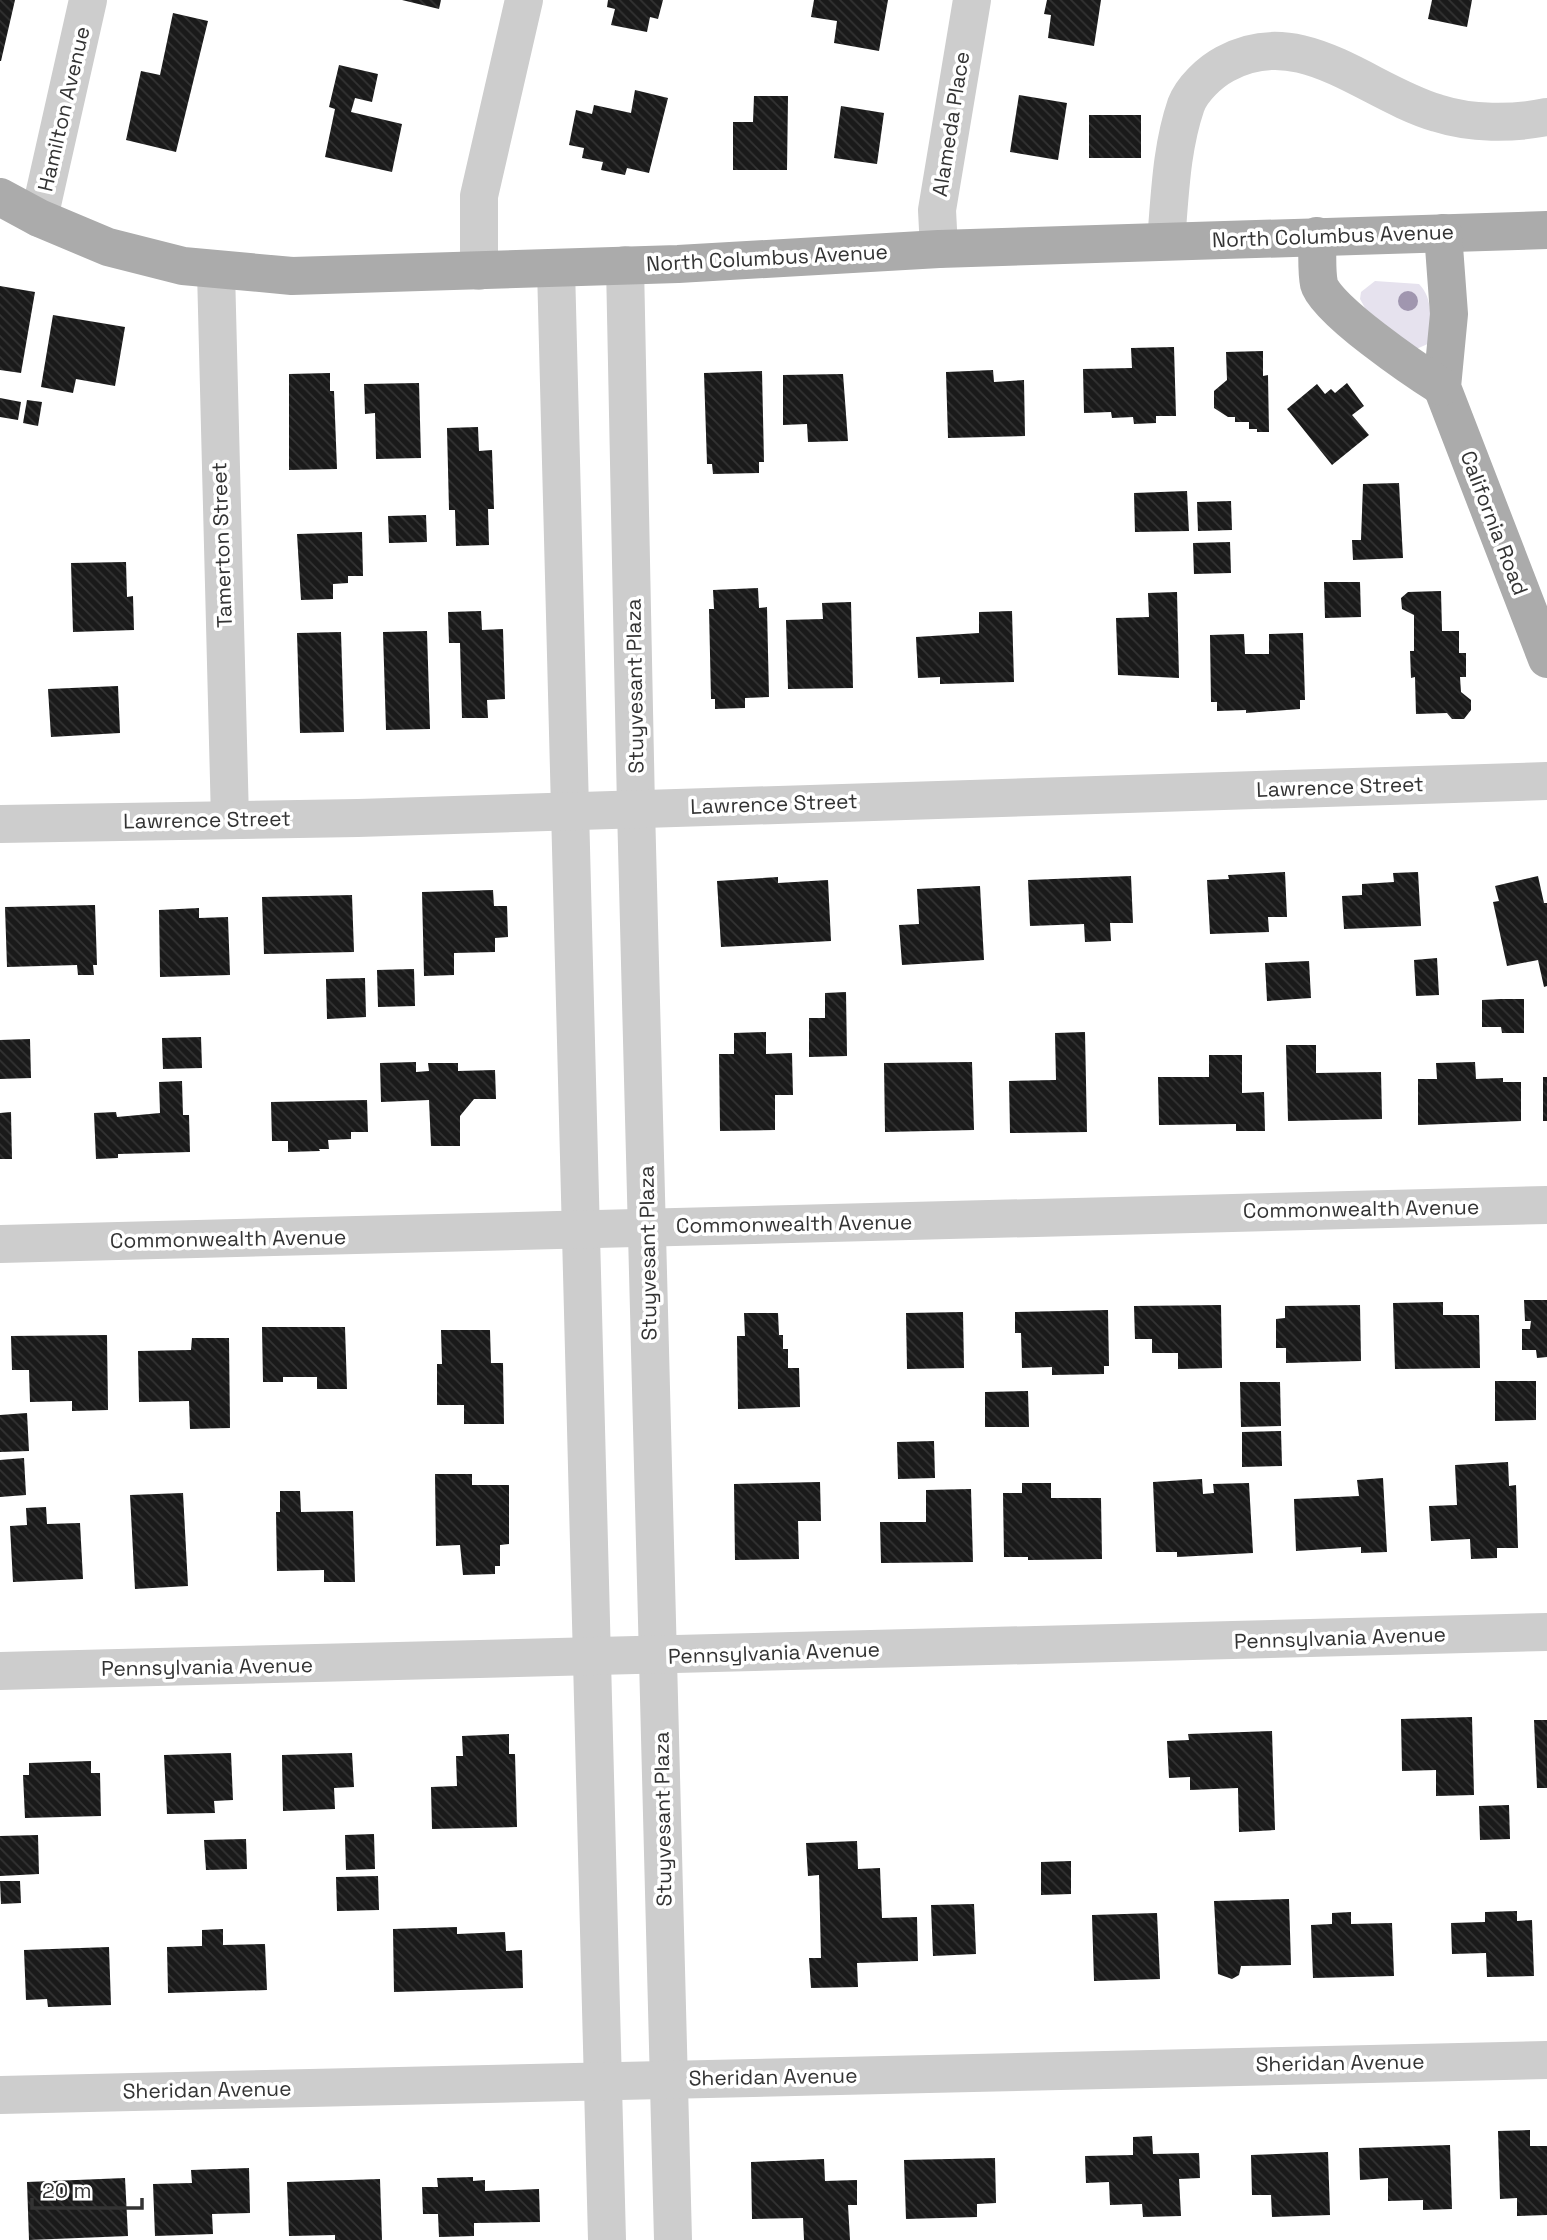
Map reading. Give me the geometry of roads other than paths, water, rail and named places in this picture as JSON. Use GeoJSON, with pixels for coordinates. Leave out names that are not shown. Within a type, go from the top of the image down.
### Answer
{"type":"FeatureCollection","features":[{"type":"Feature","properties":{"kind":"main road","name":"North Columbus Avenue"},"geometry":{"type":"LineString","coordinates":[[0,198],[108,247],[183,266],[216,271],[349,276],[939,249],[1547,230]]}},
{"type":"Feature","properties":{"kind":"main road","name":"California Road"},"geometry":{"type":"LineString","coordinates":[[1443,233],[1449,314],[1442,387],[1547,659]]}},
{"type":"Feature","properties":{"kind":"main road"},"geometry":{"type":"LineString","coordinates":[[1317,236],[1320,287],[1335,305],[1402,363],[1442,387]]}},
{"type":"Feature","properties":{"kind":"street","name":"Hamilton Avenue"},"geometry":{"type":"LineString","coordinates":[[39,218],[88,0]]}},
{"type":"Feature","properties":{"kind":"street"},"geometry":{"type":"LineString","coordinates":[[479,271],[479,196],[524,0]]}},
{"type":"Feature","properties":{"kind":"street","name":"Alameda Place"},"geometry":{"type":"LineString","coordinates":[[939,249],[937,210],[972,0]]}},
{"type":"Feature","properties":{"kind":"street"},"geometry":{"type":"LineString","coordinates":[[1166,241],[1173,152],[1187,102],[1211,71],[1242,54],[1284,50],[1329,60],[1376,89],[1437,114],[1489,122],[1547,117]]}},
{"type":"Feature","properties":{"kind":"street","name":"Stuyvesant Plaza"},"geometry":{"type":"LineString","coordinates":[[625,265],[636,808],[673,2240]]}},
{"type":"Feature","properties":{"kind":"street"},"geometry":{"type":"LineString","coordinates":[[556,268],[607,2240]]}},
{"type":"Feature","properties":{"kind":"street","name":"Tamerton Street"},"geometry":{"type":"LineString","coordinates":[[216,271],[230,820]]}},
{"type":"Feature","properties":{"kind":"street","name":"Lawrence Street"},"geometry":{"type":"LineString","coordinates":[[0,824],[569,811],[1547,781]]}},
{"type":"Feature","properties":{"kind":"street","name":"Commonwealth Avenue"},"geometry":{"type":"LineString","coordinates":[[0,1244],[1547,1205]]}},
{"type":"Feature","properties":{"kind":"street","name":"Pennsylvania Avenue"},"geometry":{"type":"LineString","coordinates":[[0,1671],[1547,1632]]}},
{"type":"Feature","properties":{"kind":"street","name":"Sheridan Avenue"},"geometry":{"type":"LineString","coordinates":[[0,2095],[1547,2060]]}}]}
